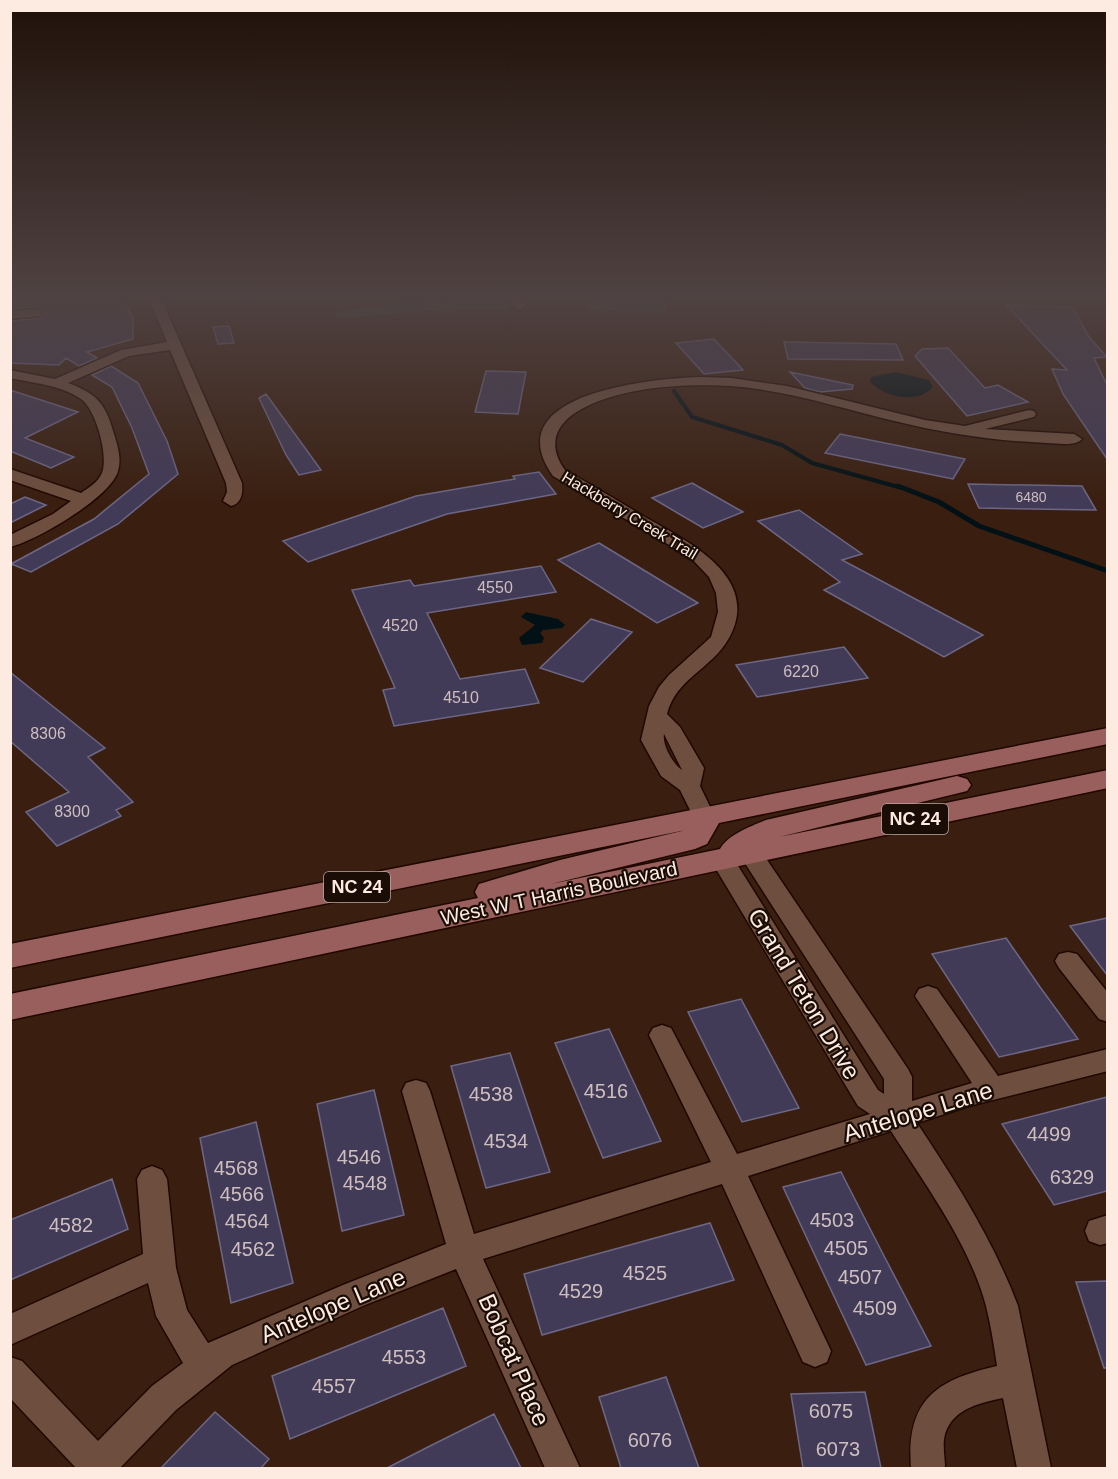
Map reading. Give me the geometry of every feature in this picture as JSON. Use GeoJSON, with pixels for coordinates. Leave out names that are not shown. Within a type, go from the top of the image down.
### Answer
{"type":"FeatureCollection","features":[{"type":"Feature","properties":{"kind":"main road","name":"NC 24"},"geometry":{"type":"LineString","coordinates":[[11,959],[1107,736]]}},
{"type":"Feature","properties":{"kind":"main road"},"geometry":{"type":"LineString","coordinates":[[737,856],[752,838],[776,827],[1107,749]]}},
{"type":"Feature","properties":{"kind":"main road","name":"West W T Harris Boulevard"},"geometry":{"type":"LineString","coordinates":[[10,1007],[1107,779]]}},
{"type":"Feature","properties":{"kind":"main road"},"geometry":{"type":"LineString","coordinates":[[408,924],[490,892],[560,870],[685,842],[697,837],[705,826],[704,817]]}},
{"type":"Feature","properties":{"kind":"street"},"geometry":{"type":"LineString","coordinates":[[56,383],[98,365]]}},
{"type":"Feature","properties":{"kind":"street"},"geometry":{"type":"LineString","coordinates":[[183,365],[234,483],[235,492],[231,501]]}},
{"type":"Feature","properties":{"kind":"street"},"geometry":{"type":"LineString","coordinates":[[10,374],[56,383],[84,394],[93,401],[103,421],[113,460],[110,474],[103,484],[59,518],[10,542]]}},
{"type":"Feature","properties":{"kind":"street","name":"Hackberry Creek Trail"},"geometry":{"type":"LineString","coordinates":[[704,817],[689,786],[669,771],[652,740],[664,695],[676,678],[720,638],[727,616],[728,601],[723,583],[711,566],[697,554],[559,473],[552,464],[546,446],[546,437],[554,423],[570,409],[611,393],[648,386],[704,381],[772,388],[962,431],[1025,439],[1074,439]]}},
{"type":"Feature","properties":{"kind":"street"},"geometry":{"type":"LineString","coordinates":[[962,431],[1029,414]]}},
{"type":"Feature","properties":{"kind":"street"},"geometry":{"type":"LineString","coordinates":[[10,474],[84,499]]}},
{"type":"Feature","properties":{"kind":"street","name":"Grand Teton Drive"},"geometry":{"type":"LineString","coordinates":[[737,856],[868,1098],[898,1117],[942,1186],[993,1282],[1002,1306],[1034,1468]]}},
{"type":"Feature","properties":{"kind":"street","name":"Grand Teton Drive"},"geometry":{"type":"LineString","coordinates":[[737,856],[898,1077],[898,1117]]}},
{"type":"Feature","properties":{"kind":"street"},"geometry":{"type":"LineString","coordinates":[[1068,961],[1107,1012]]}},
{"type":"Feature","properties":{"kind":"street"},"geometry":{"type":"LineString","coordinates":[[928,996],[991,1089]]}},
{"type":"Feature","properties":{"kind":"street"},"geometry":{"type":"LineString","coordinates":[[663,1035],[730,1170],[815,1351]]}},
{"type":"Feature","properties":{"kind":"street","name":"Antelope Lane"},"geometry":{"type":"LineString","coordinates":[[10,1373],[97,1467],[164,1398],[220,1354],[354,1295],[464,1251],[991,1089],[1107,1060]]}},
{"type":"Feature","properties":{"kind":"street"},"geometry":{"type":"LineString","coordinates":[[416,1091],[464,1251]]}},
{"type":"Feature","properties":{"kind":"street"},"geometry":{"type":"LineString","coordinates":[[152,1179],[160,1262],[172,1316],[204,1367]]}},
{"type":"Feature","properties":{"kind":"street","name":"Bobcat Place"},"geometry":{"type":"LineString","coordinates":[[464,1251],[563,1468]]}},
{"type":"Feature","properties":{"kind":"street"},"geometry":{"type":"LineString","coordinates":[[10,1330],[160,1262]]}},
{"type":"Feature","properties":{"kind":"street"},"geometry":{"type":"LineString","coordinates":[[928,1468],[927,1439],[934,1416],[949,1400],[962,1391],[1017,1378]]}},
{"type":"Feature","properties":{"kind":"shaded area"},"geometry":{"type":"Polygon","coordinates":[[[896,372],[929,380],[933,387],[919,396],[901,397],[884,392],[870,382],[871,377],[896,372]]]}},
{"type":"Feature","properties":{"kind":"shaded area"},"geometry":{"type":"Polygon","coordinates":[[[526,612],[558,619],[565,625],[562,628],[543,630],[540,633],[544,638],[542,643],[522,645],[519,638],[535,625],[521,617],[526,612]]]}},
{"type":"Feature","properties":{"kind":"building"},"geometry":{"type":"Polygon","coordinates":[[[696,365],[738,365],[743,370],[704,374],[696,365]]]}},
{"type":"Feature","properties":{"kind":"building"},"geometry":{"type":"Polygon","coordinates":[[[923,365],[964,365],[985,388],[998,385],[1028,402],[967,416],[923,365]]]}},
{"type":"Feature","properties":{"kind":"building"},"geometry":{"type":"Polygon","coordinates":[[[1062,365],[1097,365],[1107,385],[1107,459],[1063,394],[1052,369],[1067,370],[1062,365]]]}},
{"type":"Feature","properties":{"kind":"building"},"geometry":{"type":"Polygon","coordinates":[[[111,366],[138,383],[167,441],[178,474],[118,524],[31,572],[11,564],[94,519],[149,474],[132,428],[112,387],[92,375],[111,366]]]}},
{"type":"Feature","properties":{"kind":"building"},"geometry":{"type":"Polygon","coordinates":[[[486,371],[526,372],[518,414],[475,412],[486,371]]]}},
{"type":"Feature","properties":{"kind":"building"},"geometry":{"type":"Polygon","coordinates":[[[790,372],[853,385],[852,389],[820,392],[805,388],[790,372]]]}},
{"type":"Feature","properties":{"kind":"building"},"geometry":{"type":"Polygon","coordinates":[[[10,390],[78,412],[25,438],[74,457],[51,468],[10,451],[10,390]]]}},
{"type":"Feature","properties":{"kind":"building"},"geometry":{"type":"Polygon","coordinates":[[[266,394],[321,470],[299,475],[286,455],[259,398],[266,394]]]}},
{"type":"Feature","properties":{"kind":"building"},"geometry":{"type":"Polygon","coordinates":[[[840,434],[965,459],[953,479],[825,453],[840,434]]]}},
{"type":"Feature","properties":{"kind":"building"},"geometry":{"type":"Polygon","coordinates":[[[539,472],[556,494],[447,514],[308,562],[283,541],[416,496],[515,479],[513,476],[539,472]]]}},
{"type":"Feature","properties":{"kind":"building"},"geometry":{"type":"Polygon","coordinates":[[[692,483],[743,512],[703,528],[652,498],[692,483]]]}},
{"type":"Feature","properties":{"kind":"building"},"geometry":{"type":"Polygon","coordinates":[[[968,484],[1082,486],[1096,510],[979,508],[968,484]]]}},
{"type":"Feature","properties":{"kind":"building"},"geometry":{"type":"Polygon","coordinates":[[[25,497],[46,505],[10,523],[10,504],[25,497]]]}},
{"type":"Feature","properties":{"kind":"building"},"geometry":{"type":"Polygon","coordinates":[[[799,510],[862,554],[842,560],[983,635],[944,657],[824,590],[840,582],[758,521],[799,510]]]}},
{"type":"Feature","properties":{"kind":"building"},"geometry":{"type":"Polygon","coordinates":[[[599,543],[698,603],[657,623],[558,560],[599,543]]]}},
{"type":"Feature","properties":{"kind":"building"},"geometry":{"type":"Polygon","coordinates":[[[541,566],[556,592],[427,613],[460,679],[525,669],[539,703],[394,726],[383,690],[395,688],[352,590],[410,580],[414,586],[541,566]]]}},
{"type":"Feature","properties":{"kind":"building"},"geometry":{"type":"Polygon","coordinates":[[[591,619],[632,632],[583,682],[540,668],[591,619]]]}},
{"type":"Feature","properties":{"kind":"building"},"geometry":{"type":"Polygon","coordinates":[[[844,647],[868,678],[757,697],[736,665],[844,647]]]}},
{"type":"Feature","properties":{"kind":"building"},"geometry":{"type":"Polygon","coordinates":[[[10,672],[105,748],[88,757],[133,802],[116,810],[121,816],[57,846],[26,812],[69,792],[10,741],[10,672]]]}},
{"type":"Feature","properties":{"kind":"building"},"geometry":{"type":"Polygon","coordinates":[[[1107,918],[1107,975],[1070,926],[1107,918]]]}},
{"type":"Feature","properties":{"kind":"building"},"geometry":{"type":"Polygon","coordinates":[[[1006,938],[1078,1039],[999,1057],[932,954],[1006,938]]]}},
{"type":"Feature","properties":{"kind":"building"},"geometry":{"type":"Polygon","coordinates":[[[741,999],[799,1108],[742,1122],[688,1012],[741,999]]]}},
{"type":"Feature","properties":{"kind":"building"},"geometry":{"type":"Polygon","coordinates":[[[609,1029],[661,1141],[603,1158],[555,1043],[609,1029]]]}},
{"type":"Feature","properties":{"kind":"building"},"geometry":{"type":"Polygon","coordinates":[[[510,1053],[550,1172],[486,1188],[451,1066],[510,1053]]]}},
{"type":"Feature","properties":{"kind":"building"},"geometry":{"type":"Polygon","coordinates":[[[374,1090],[404,1215],[342,1231],[317,1104],[374,1090]]]}},
{"type":"Feature","properties":{"kind":"building"},"geometry":{"type":"Polygon","coordinates":[[[1107,1097],[1107,1191],[1054,1205],[1002,1124],[1107,1097]]]}},
{"type":"Feature","properties":{"kind":"building"},"geometry":{"type":"Polygon","coordinates":[[[256,1122],[293,1283],[231,1303],[200,1138],[256,1122]]]}},
{"type":"Feature","properties":{"kind":"building"},"geometry":{"type":"Polygon","coordinates":[[[841,1172],[931,1346],[866,1365],[783,1187],[841,1172]]]}},
{"type":"Feature","properties":{"kind":"building"},"geometry":{"type":"Polygon","coordinates":[[[112,1179],[128,1229],[10,1280],[10,1220],[112,1179]]]}},
{"type":"Feature","properties":{"kind":"building"},"geometry":{"type":"Polygon","coordinates":[[[710,1223],[734,1280],[542,1335],[524,1274],[710,1223]]]}},
{"type":"Feature","properties":{"kind":"building"},"geometry":{"type":"Polygon","coordinates":[[[1107,1281],[1107,1368],[1104,1368],[1076,1282],[1107,1281]]]}},
{"type":"Feature","properties":{"kind":"building"},"geometry":{"type":"Polygon","coordinates":[[[443,1308],[466,1366],[290,1439],[272,1376],[443,1308]]]}},
{"type":"Feature","properties":{"kind":"building"},"geometry":{"type":"Polygon","coordinates":[[[666,1377],[699,1468],[621,1468],[599,1397],[666,1377]]]}},
{"type":"Feature","properties":{"kind":"building"},"geometry":{"type":"Polygon","coordinates":[[[865,1392],[881,1468],[803,1468],[791,1394],[865,1392]]]}},
{"type":"Feature","properties":{"kind":"building"},"geometry":{"type":"Polygon","coordinates":[[[215,1412],[269,1459],[261,1468],[161,1468],[215,1412]]]}},
{"type":"Feature","properties":{"kind":"building"},"geometry":{"type":"Polygon","coordinates":[[[494,1414],[521,1468],[387,1468],[426,1448],[494,1414]]]}},
{"type":"Feature","properties":{"kind":"waterway"},"geometry":{"type":"LineString","coordinates":[[674,391],[692,417],[782,445],[812,463],[902,488]]}},
{"type":"Feature","properties":{"kind":"waterway"},"geometry":{"type":"LineString","coordinates":[[898,486],[939,502],[979,526],[1108,571]]}}]}
